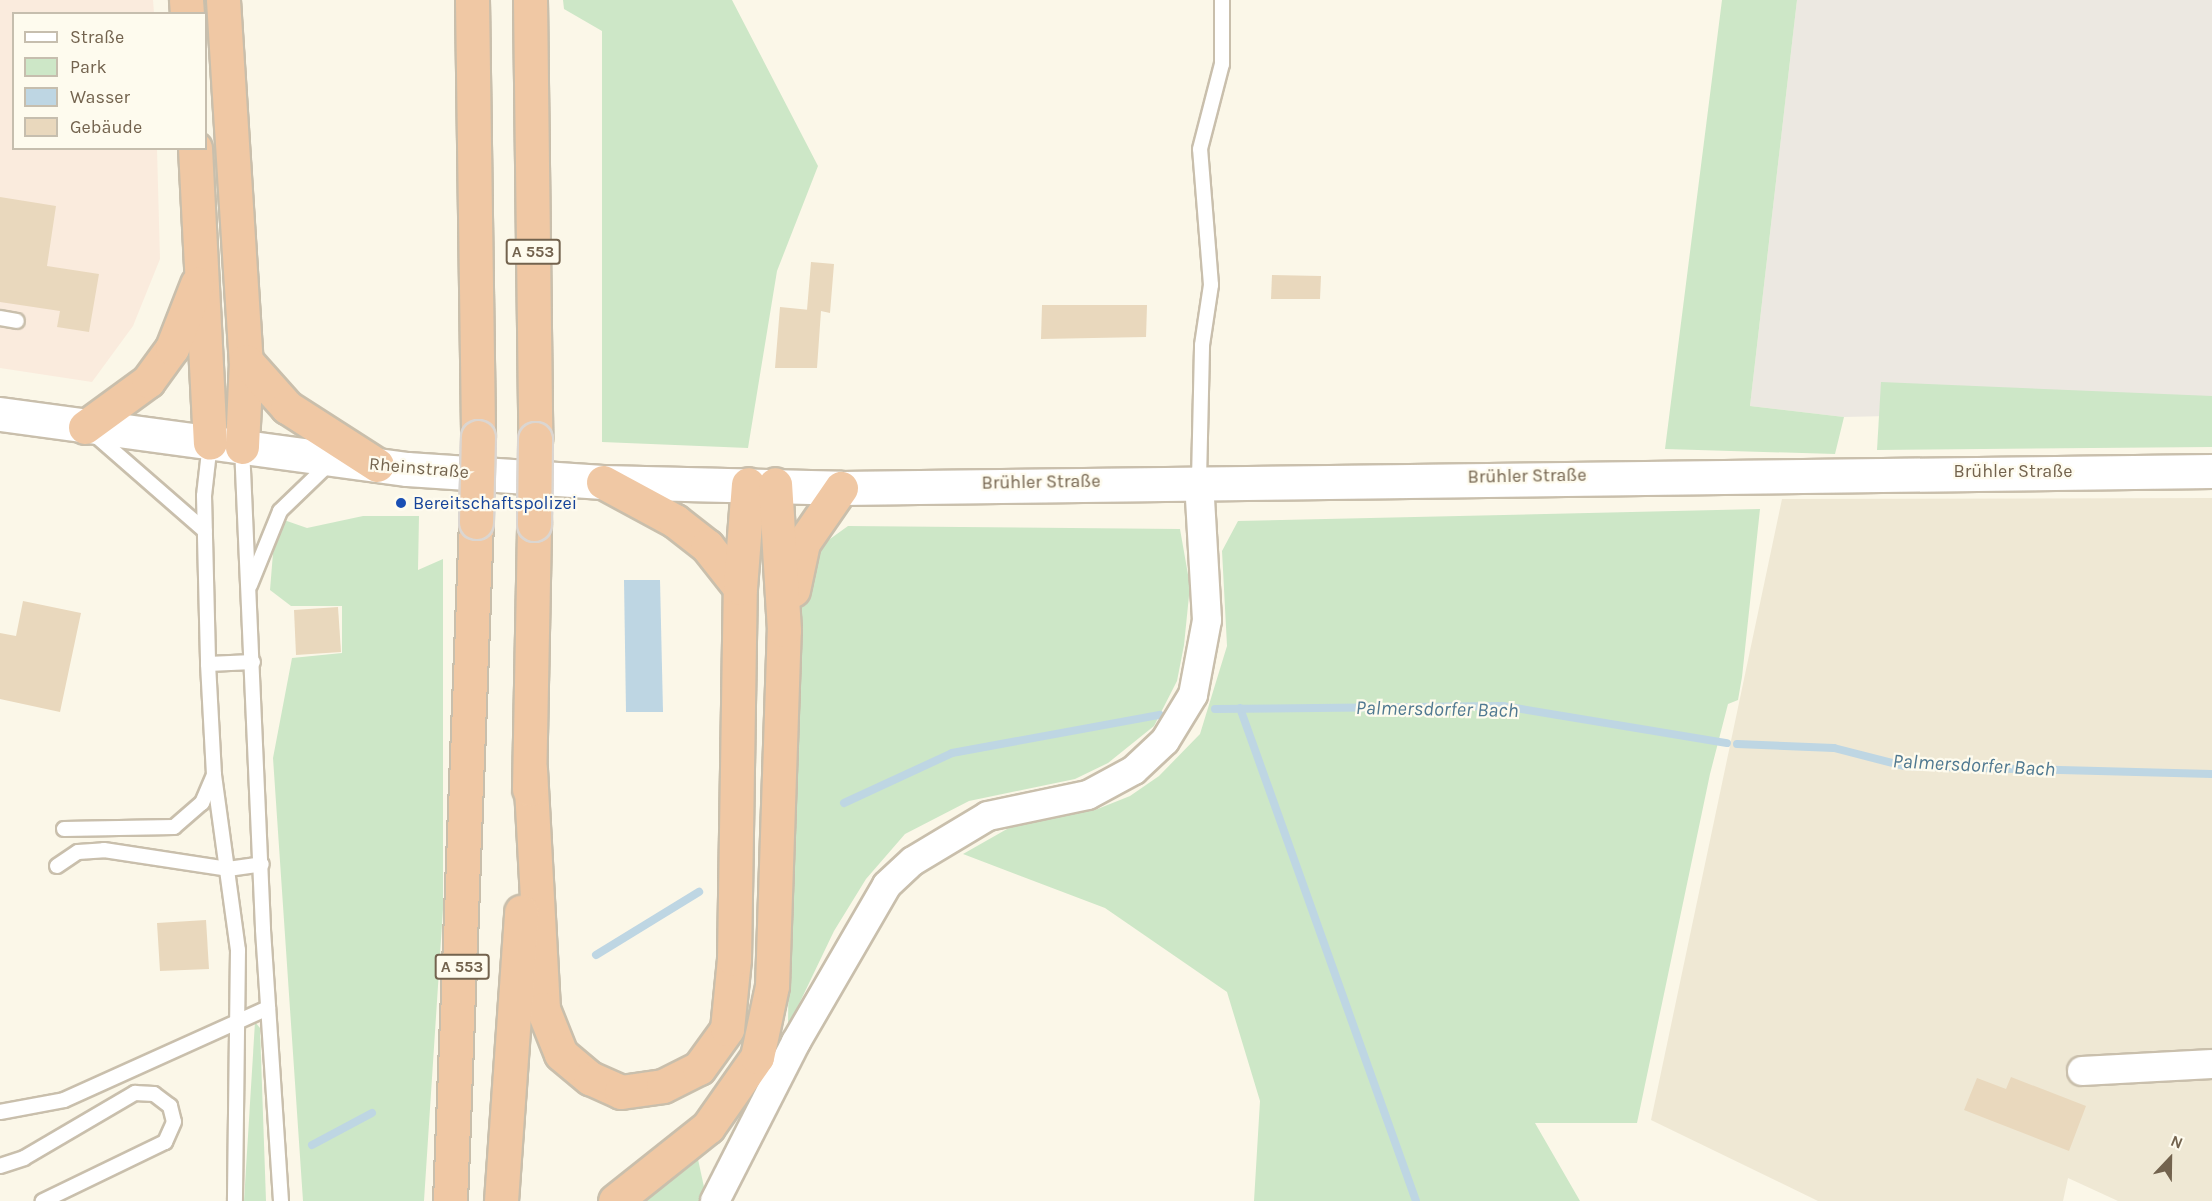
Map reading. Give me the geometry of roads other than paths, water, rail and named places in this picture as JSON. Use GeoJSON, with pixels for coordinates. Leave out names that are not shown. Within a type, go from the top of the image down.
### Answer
{"type":"FeatureCollection","features":[{"type":"Feature","properties":{"kind":"highway"},"geometry":{"type":"LineString","coordinates":[[223,0],[246,361],[242,447]]}},
{"type":"Feature","properties":{"kind":"highway"},"geometry":{"type":"LineString","coordinates":[[458,0],[474,142]]}},
{"type":"Feature","properties":{"kind":"highway","name":"A 553"},"geometry":{"type":"LineString","coordinates":[[450,1201],[478,437],[472,0]]}},
{"type":"Feature","properties":{"kind":"highway","name":"A 553"},"geometry":{"type":"LineString","coordinates":[[501,1201],[530,769],[535,439],[530,0]]}},
{"type":"Feature","properties":{"kind":"highway"},"geometry":{"type":"LineString","coordinates":[[195,150],[210,443]]}},
{"type":"Feature","properties":{"kind":"highway"},"geometry":{"type":"LineString","coordinates":[[85,427],[148,381],[172,348],[202,271]]}},
{"type":"Feature","properties":{"kind":"highway"},"geometry":{"type":"LineString","coordinates":[[246,361],[286,407],[377,465]]}},
{"type":"Feature","properties":{"kind":"highway"},"geometry":{"type":"LineString","coordinates":[[603,482],[683,527],[707,546],[740,588]]}},
{"type":"Feature","properties":{"kind":"highway"},"geometry":{"type":"LineString","coordinates":[[762,484],[784,630]]}},
{"type":"Feature","properties":{"kind":"highway"},"geometry":{"type":"LineString","coordinates":[[530,769],[543,1009],[561,1054],[590,1078],[621,1092],[663,1086],[699,1068],[727,1029],[734,959],[740,588],[762,484]]}},
{"type":"Feature","properties":{"kind":"highway"},"geometry":{"type":"LineString","coordinates":[[615,1201],[708,1127],[757,1057],[772,986],[784,630],[803,543],[841,488]]}},
{"type":"Feature","properties":{"kind":"main road","name":"Rheinstraße"},"geometry":{"type":"LineString","coordinates":[[0,414],[377,465],[603,482],[762,484],[841,488]]}},
{"type":"Feature","properties":{"kind":"main road","name":"Brühler Straße"},"geometry":{"type":"LineString","coordinates":[[841,488],[1199,480],[2212,471]]}},
{"type":"Feature","properties":{"kind":"street"},"geometry":{"type":"LineString","coordinates":[[715,1201],[796,1042],[887,885],[913,861],[988,816],[1088,795],[1134,770],[1165,741],[1193,695],[1208,620],[1199,480]]}},
{"type":"Feature","properties":{"kind":"street"},"geometry":{"type":"LineString","coordinates":[[2082,1071],[2212,1064]]}},
{"type":"Feature","properties":{"kind":"lane"},"geometry":{"type":"LineString","coordinates":[[1199,480],[1202,345],[1211,285],[1200,149],[1222,64],[1222,0]]}},
{"type":"Feature","properties":{"kind":"lane"},"geometry":{"type":"LineString","coordinates":[[0,318],[17,321]]}},
{"type":"Feature","properties":{"kind":"lane"},"geometry":{"type":"LineString","coordinates":[[85,427],[205,531]]}},
{"type":"Feature","properties":{"kind":"lane"},"geometry":{"type":"LineString","coordinates":[[210,443],[205,531],[208,664],[214,775],[238,950],[235,1201]]}},
{"type":"Feature","properties":{"kind":"lane"},"geometry":{"type":"LineString","coordinates":[[242,447],[268,1008],[281,1201]]}},
{"type":"Feature","properties":{"kind":"lane"},"geometry":{"type":"LineString","coordinates":[[248,590],[280,511],[333,459]]}},
{"type":"Feature","properties":{"kind":"lane"},"geometry":{"type":"LineString","coordinates":[[208,664],[253,662]]}},
{"type":"Feature","properties":{"kind":"lane"},"geometry":{"type":"LineString","coordinates":[[64,829],[174,827],[202,803],[214,775]]}},
{"type":"Feature","properties":{"kind":"lane"},"geometry":{"type":"LineString","coordinates":[[57,866],[78,852],[104,850],[228,869],[262,864]]}},
{"type":"Feature","properties":{"kind":"lane"},"geometry":{"type":"LineString","coordinates":[[0,1112],[64,1100],[238,1018],[268,1008]]}},
{"type":"Feature","properties":{"kind":"lane"},"geometry":{"type":"LineString","coordinates":[[0,1166],[24,1158],[135,1093],[154,1094],[170,1106],[174,1122],[165,1142],[43,1201]]}},
{"type":"Feature","properties":{"kind":"water"},"geometry":{"type":"Polygon","coordinates":[[[624,580],[660,580],[663,712],[626,712],[624,580]]]}},
{"type":"Feature","properties":{"kind":"waterway","name":"Palmersdorfer Bach"},"geometry":{"type":"LineString","coordinates":[[1215,709],[1503,706],[1727,743]]}},
{"type":"Feature","properties":{"kind":"waterway"},"geometry":{"type":"LineString","coordinates":[[1240,708],[1416,1201]]}},
{"type":"Feature","properties":{"kind":"waterway","name":"Palmersdorfer Bach"},"geometry":{"type":"LineString","coordinates":[[844,803],[952,753],[1160,715]]}},
{"type":"Feature","properties":{"kind":"waterway","name":"Palmersdorfer Bach"},"geometry":{"type":"LineString","coordinates":[[1737,744],[1834,748],[1904,766],[2212,774]]}},
{"type":"Feature","properties":{"kind":"waterway","name":"Palmersdorfer Bach"},"geometry":{"type":"LineString","coordinates":[[596,955],[699,892]]}},
{"type":"Feature","properties":{"kind":"waterway","name":"Palmersdorfer Bach"},"geometry":{"type":"LineString","coordinates":[[312,1145],[372,1113]]}},
{"type":"Feature","properties":{"kind":"place","name":"Bereitschaftspolizei"},"geometry":{"type":"Point","coordinates":[401,503]}}]}
